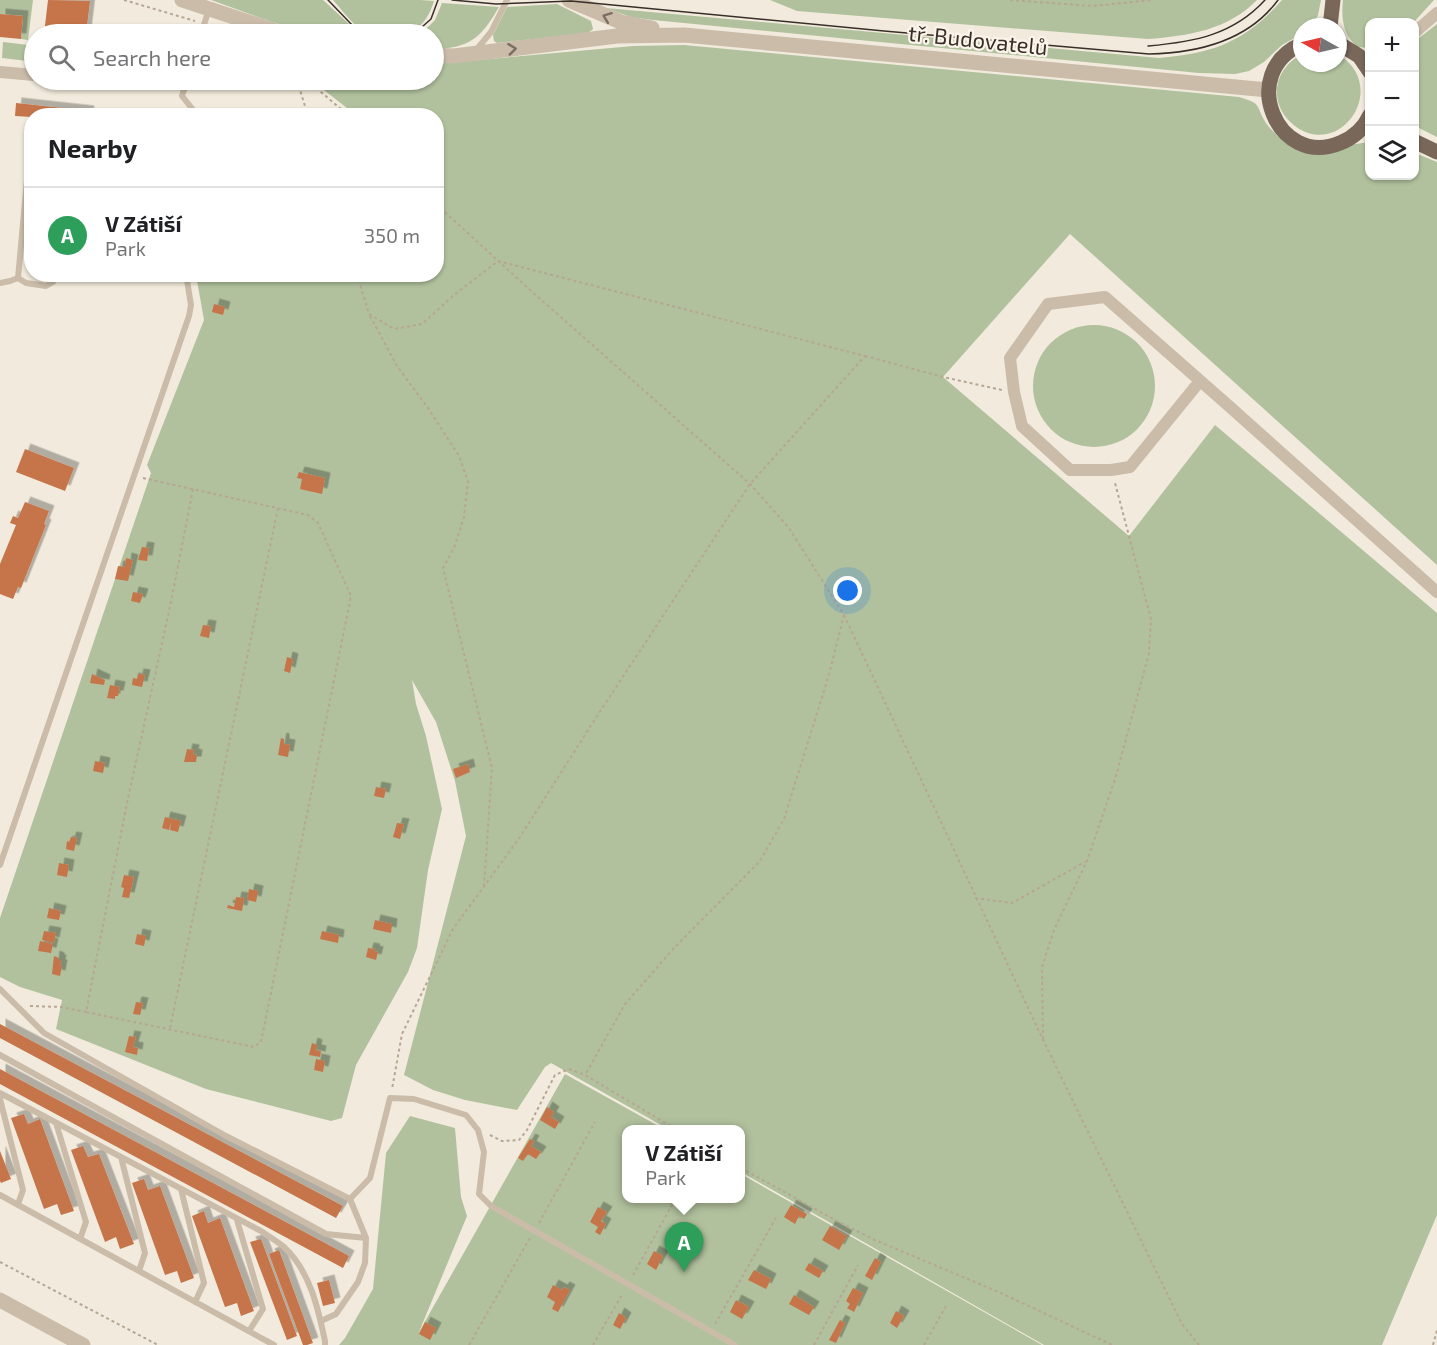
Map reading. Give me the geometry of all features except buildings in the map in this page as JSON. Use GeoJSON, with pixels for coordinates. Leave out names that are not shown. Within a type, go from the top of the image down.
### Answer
{"type":"FeatureCollection","features":[{"type":"Feature","properties":{"kind":"main road"},"geometry":{"type":"LineString","coordinates":[[1331,18],[1333,0]]}},
{"type":"Feature","properties":{"kind":"main road"},"geometry":{"type":"LineString","coordinates":[[1347,48],[1365,64]]}},
{"type":"Feature","properties":{"kind":"main road"},"geometry":{"type":"LineString","coordinates":[[1293,49],[1277,63],[1268,90],[1271,111],[1282,130],[1293,139],[1306,145],[1334,146],[1348,140],[1365,123]]}},
{"type":"Feature","properties":{"kind":"main road"},"geometry":{"type":"LineString","coordinates":[[1419,143],[1437,152]]}},
{"type":"Feature","properties":{"kind":"street"},"geometry":{"type":"LineString","coordinates":[[182,0],[256,24]]}},
{"type":"Feature","properties":{"kind":"street","name":"tř. Budovatelů"},"geometry":{"type":"LineString","coordinates":[[569,0],[621,22],[684,35]]}},
{"type":"Feature","properties":{"kind":"street"},"geometry":{"type":"LineString","coordinates":[[1419,29],[1437,13]]}},
{"type":"Feature","properties":{"kind":"street","name":"tř. Budovatelů"},"geometry":{"type":"LineString","coordinates":[[444,55],[468,54],[616,36],[684,35],[1268,90]]}},
{"type":"Feature","properties":{"kind":"street"},"geometry":{"type":"LineString","coordinates":[[0,75],[24,75]]}},
{"type":"Feature","properties":{"kind":"street"},"geometry":{"type":"LineString","coordinates":[[1200,381],[1130,467],[1111,470],[1070,470],[1022,426],[1014,392],[1010,358],[1048,304],[1105,297],[1200,381],[1437,592]]}},
{"type":"Feature","properties":{"kind":"street"},"geometry":{"type":"LineString","coordinates":[[0,1300],[83,1345]]}},
{"type":"Feature","properties":{"kind":"lane"},"geometry":{"type":"LineString","coordinates":[[468,54],[484,42],[507,0]]}},
{"type":"Feature","properties":{"kind":"lane"},"geometry":{"type":"LineString","coordinates":[[204,24],[209,8]]}},
{"type":"Feature","properties":{"kind":"lane"},"geometry":{"type":"LineString","coordinates":[[184,90],[182,96],[192,108]]}},
{"type":"Feature","properties":{"kind":"lane"},"geometry":{"type":"LineString","coordinates":[[18,278],[24,213]]}},
{"type":"Feature","properties":{"kind":"lane"},"geometry":{"type":"LineString","coordinates":[[18,278],[26,284],[46,286],[52,282]]}},
{"type":"Feature","properties":{"kind":"lane"},"geometry":{"type":"LineString","coordinates":[[0,283],[18,278]]}},
{"type":"Feature","properties":{"kind":"lane"},"geometry":{"type":"LineString","coordinates":[[0,865],[189,316],[191,305],[187,282]]}},
{"type":"Feature","properties":{"kind":"lane"},"geometry":{"type":"LineString","coordinates":[[0,989],[44,1033],[226,1136],[351,1199],[366,1238],[365,1263],[358,1282],[336,1314],[321,1320]]}},
{"type":"Feature","properties":{"kind":"lane"},"geometry":{"type":"LineString","coordinates":[[0,1055],[326,1234],[366,1238]]}},
{"type":"Feature","properties":{"kind":"lane"},"geometry":{"type":"LineString","coordinates":[[0,1093],[261,1231],[284,1247],[301,1269],[315,1297],[325,1345]]}},
{"type":"Feature","properties":{"kind":"lane"},"geometry":{"type":"LineString","coordinates":[[351,1199],[370,1178],[390,1098],[414,1099],[466,1115],[478,1130],[484,1152],[479,1194],[491,1206],[735,1345]]}},
{"type":"Feature","properties":{"kind":"lane"},"geometry":{"type":"LineString","coordinates":[[0,1099],[23,1190],[18,1204]]}},
{"type":"Feature","properties":{"kind":"lane"},"geometry":{"type":"LineString","coordinates":[[56,1122],[86,1222],[80,1239]]}},
{"type":"Feature","properties":{"kind":"lane"},"geometry":{"type":"LineString","coordinates":[[121,1157],[145,1254],[139,1271]]}},
{"type":"Feature","properties":{"kind":"lane"},"geometry":{"type":"LineString","coordinates":[[181,1189],[204,1283],[195,1302]]}},
{"type":"Feature","properties":{"kind":"lane"},"geometry":{"type":"LineString","coordinates":[[0,1195],[274,1345]]}},
{"type":"Feature","properties":{"kind":"lane"},"geometry":{"type":"LineString","coordinates":[[237,1220],[263,1309],[249,1331]]}},
{"type":"Feature","properties":{"kind":"path"},"geometry":{"type":"LineString","coordinates":[[124,0],[204,24]]}},
{"type":"Feature","properties":{"kind":"path"},"geometry":{"type":"LineString","coordinates":[[1010,0],[1093,6],[1152,0]]}},
{"type":"Feature","properties":{"kind":"path"},"geometry":{"type":"LineString","coordinates":[[300,90],[306,108]]}},
{"type":"Feature","properties":{"kind":"path"},"geometry":{"type":"LineString","coordinates":[[319,90],[340,108]]}},
{"type":"Feature","properties":{"kind":"path"},"geometry":{"type":"LineString","coordinates":[[444,211],[750,484],[789,528],[844,615],[1044,1042],[1182,1324],[1199,1345]]}},
{"type":"Feature","properties":{"kind":"path"},"geometry":{"type":"LineString","coordinates":[[369,314],[394,329],[422,324],[454,295],[498,261]]}},
{"type":"Feature","properties":{"kind":"path"},"geometry":{"type":"LineString","coordinates":[[498,261],[943,377],[1014,392]]}},
{"type":"Feature","properties":{"kind":"path"},"geometry":{"type":"LineString","coordinates":[[359,282],[369,314],[397,366],[429,408],[459,456],[468,481],[464,517],[454,548],[443,568],[492,768],[484,887]]}},
{"type":"Feature","properties":{"kind":"path"},"geometry":{"type":"LineString","coordinates":[[390,1098],[402,1034],[453,929],[520,837],[750,484],[865,356]]}},
{"type":"Feature","properties":{"kind":"path"},"geometry":{"type":"LineString","coordinates":[[1044,1042],[1042,967],[1054,930],[1087,861],[1116,776],[1149,653],[1151,619],[1111,470]]}},
{"type":"Feature","properties":{"kind":"path"},"geometry":{"type":"LineString","coordinates":[[16,1005],[61,1007],[254,1047],[261,1042],[351,596],[318,523],[308,515],[149,479]]}},
{"type":"Feature","properties":{"kind":"path"},"geometry":{"type":"LineString","coordinates":[[86,1012],[124,815],[171,602],[193,489]]}},
{"type":"Feature","properties":{"kind":"path"},"geometry":{"type":"LineString","coordinates":[[170,1030],[278,508]]}},
{"type":"Feature","properties":{"kind":"path"},"geometry":{"type":"LineString","coordinates":[[585,1075],[625,1004],[675,947],[760,861],[784,819],[828,678],[844,615]]}},
{"type":"Feature","properties":{"kind":"path"},"geometry":{"type":"LineString","coordinates":[[975,898],[1012,903],[1087,861]]}},
{"type":"Feature","properties":{"kind":"path"},"geometry":{"type":"LineString","coordinates":[[478,1130],[502,1141],[519,1140],[527,1130],[555,1075],[570,1069],[585,1075],[669,1125]]}},
{"type":"Feature","properties":{"kind":"path"},"geometry":{"type":"LineString","coordinates":[[745,1170],[875,1240],[1000,1293],[1112,1345]]}},
{"type":"Feature","properties":{"kind":"path"},"geometry":{"type":"LineString","coordinates":[[593,1345],[673,1203]]}},
{"type":"Feature","properties":{"kind":"path"},"geometry":{"type":"LineString","coordinates":[[712,1331],[776,1218]]}},
{"type":"Feature","properties":{"kind":"path"},"geometry":{"type":"LineString","coordinates":[[0,1262],[158,1345]]}},
{"type":"Feature","properties":{"kind":"path"},"geometry":{"type":"LineString","coordinates":[[814,1345],[858,1265]]}},
{"type":"Feature","properties":{"kind":"path"},"geometry":{"type":"LineString","coordinates":[[924,1345],[946,1306]]}},
{"type":"Feature","properties":{"kind":"path"},"geometry":{"type":"LineString","coordinates":[[1433,1345],[1437,1330]]}},
{"type":"Feature","properties":{"kind":"green space"},"geometry":{"type":"Polygon","coordinates":[[[0,0],[33,0],[30,24],[24,24],[24,39],[21,39],[23,16],[0,14],[0,0]]]}},
{"type":"Feature","properties":{"kind":"green space"},"geometry":{"type":"Polygon","coordinates":[[[211,0],[323,0],[349,24],[279,24],[211,0]]]}},
{"type":"Feature","properties":{"kind":"green space"},"geometry":{"type":"Polygon","coordinates":[[[333,0],[434,1],[422,24],[355,24],[333,0]]]}},
{"type":"Feature","properties":{"kind":"green space"},"geometry":{"type":"Polygon","coordinates":[[[770,0],[1257,0],[1233,18],[1207,30],[1148,39],[797,11],[770,0]]]}},
{"type":"Feature","properties":{"kind":"green space"},"geometry":{"type":"Polygon","coordinates":[[[1282,0],[1321,0],[1316,18],[1293,18],[1293,39],[1282,45],[1264,62],[1249,71],[1235,74],[1199,73],[653,20],[631,17],[606,8],[1159,58],[1196,53],[1227,43],[1255,26],[1282,0]]]}},
{"type":"Feature","properties":{"kind":"green space"},"geometry":{"type":"Polygon","coordinates":[[[1343,0],[1434,0],[1418,18],[1365,18],[1365,48],[1357,47],[1352,42],[1347,33],[1347,18],[1343,18],[1343,0]]]}},
{"type":"Feature","properties":{"kind":"green space"},"geometry":{"type":"Polygon","coordinates":[[[442,3],[499,7],[480,34],[457,46],[444,48],[444,24],[431,24],[442,3]]]}},
{"type":"Feature","properties":{"kind":"green space"},"geometry":{"type":"Polygon","coordinates":[[[557,4],[591,21],[593,29],[588,33],[497,43],[494,41],[493,35],[507,7],[557,4]]]}},
{"type":"Feature","properties":{"kind":"green space"},"geometry":{"type":"Polygon","coordinates":[[[1437,24],[1437,137],[1419,128],[1419,38],[1437,24]]]}},
{"type":"Feature","properties":{"kind":"green space"},"geometry":{"type":"Polygon","coordinates":[[[3,42],[24,44],[24,61],[2,58],[3,42]]]}},
{"type":"Feature","properties":{"kind":"green space"},"geometry":{"type":"Polygon","coordinates":[[[684,45],[1239,97],[1252,101],[1268,126],[1284,141],[1349,145],[1365,143],[1365,180],[1419,180],[1419,155],[1437,162],[1437,565],[1070,234],[943,377],[1129,536],[1215,425],[1437,613],[1437,1215],[1382,1345],[1044,1345],[745,1174],[745,1125],[661,1125],[551,1063],[545,1067],[517,1110],[465,1100],[433,1090],[404,1075],[466,836],[455,781],[436,722],[412,680],[442,809],[428,870],[417,948],[408,972],[356,1065],[342,1118],[331,1121],[206,1089],[56,1029],[62,1000],[20,987],[0,977],[0,918],[151,473],[147,465],[204,320],[197,282],[444,282],[444,108],[347,108],[324,90],[444,90],[444,63],[633,46],[684,45]]]}},
{"type":"Feature","properties":{"kind":"green space"},"geometry":{"type":"Polygon","coordinates":[[[1292,61],[1293,72],[1347,72],[1347,62],[1353,68],[1360,84],[1360,100],[1353,115],[1342,127],[1328,134],[1312,134],[1295,126],[1285,116],[1279,104],[1277,88],[1284,70],[1292,61]]]}},
{"type":"Feature","properties":{"kind":"green space"},"geometry":{"type":"Polygon","coordinates":[[[1094,325],[1117,330],[1128,335],[1137,343],[1145,352],[1150,363],[1155,386],[1150,409],[1145,420],[1137,429],[1128,437],[1117,442],[1094,447],[1071,442],[1060,437],[1051,429],[1043,420],[1038,409],[1033,386],[1038,363],[1043,352],[1051,343],[1060,335],[1071,330],[1094,325]]]}},
{"type":"Feature","properties":{"kind":"green space"},"geometry":{"type":"Polygon","coordinates":[[[565,1074],[657,1125],[622,1125],[622,1203],[745,1203],[745,1176],[1042,1345],[339,1345],[373,1289],[386,1153],[410,1116],[455,1128],[461,1197],[467,1216],[419,1332],[565,1074]]]}},
{"type":"Feature","properties":{"kind":"tram line"},"geometry":{"type":"LineString","coordinates":[[328,0],[351,24]]}},
{"type":"Feature","properties":{"kind":"tram line"},"geometry":{"type":"LineString","coordinates":[[425,24],[431,19],[438,0]]}},
{"type":"Feature","properties":{"kind":"tram line"},"geometry":{"type":"LineString","coordinates":[[452,0],[496,4],[571,1],[1149,54],[1185,51],[1237,35],[1252,26],[1278,0]]}},
{"type":"Feature","properties":{"kind":"tram line"},"geometry":{"type":"LineString","coordinates":[[1148,46],[1212,35],[1240,21],[1265,0]]}},
{"type":"Feature","properties":{"kind":"place","name":"V Zátiší"},"geometry":{"type":"Point","coordinates":[684,1272]}}]}
